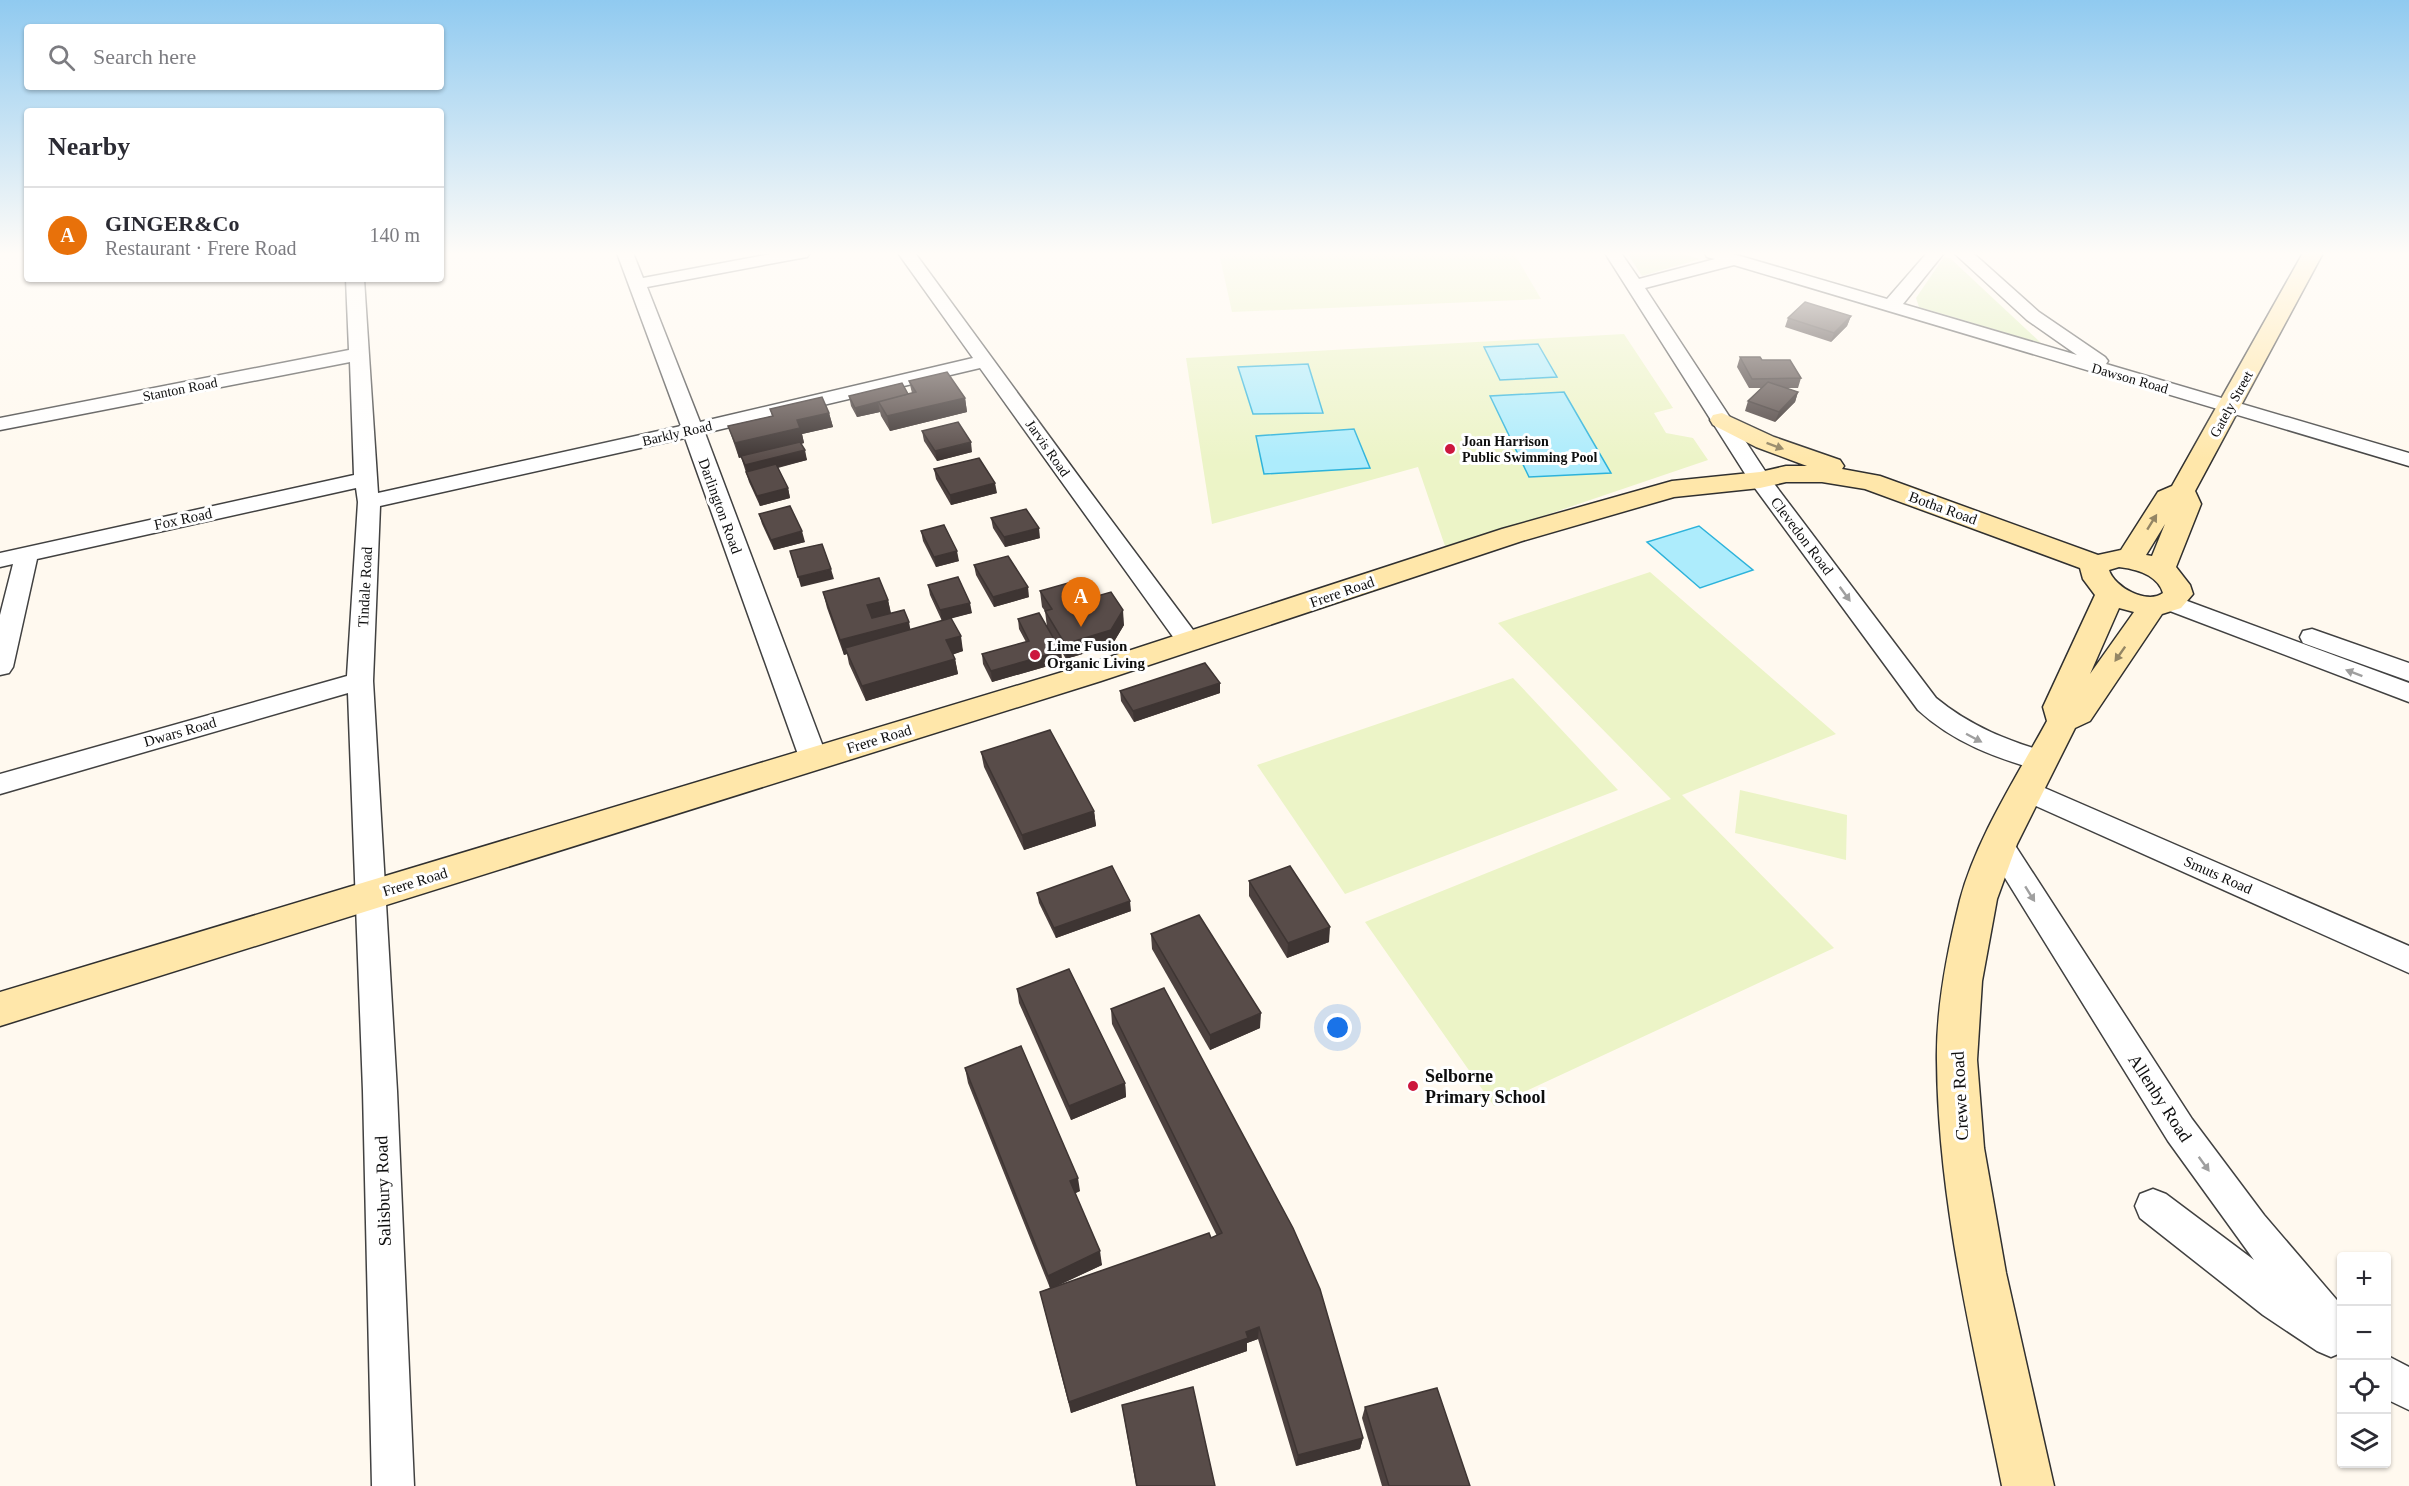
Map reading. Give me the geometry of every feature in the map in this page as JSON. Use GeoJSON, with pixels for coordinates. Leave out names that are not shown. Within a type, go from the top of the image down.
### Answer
{"type":"FeatureCollection","features":[{"type":"Feature","properties":{"kind":"street","name":"Tindale Road"},"geometry":{"type":"LineString","coordinates":[[357,322],[367,491],[360,681],[370,896]]}},
{"type":"Feature","properties":{"kind":"street","name":"Darlington Road"},"geometry":{"type":"LineString","coordinates":[[652,322],[813,760]]}},
{"type":"Feature","properties":{"kind":"street","name":"Jarvis Road"},"geometry":{"type":"LineString","coordinates":[[957,322],[1074,486],[1190,642]]}},
{"type":"Feature","properties":{"kind":"street","name":"Clevedon Road"},"geometry":{"type":"LineString","coordinates":[[1660,322],[1722,420],[1780,481],[1927,704],[1944,720],[2034,775]]}},
{"type":"Feature","properties":{"kind":"street","name":"Dawson Road"},"geometry":{"type":"LineString","coordinates":[[1941,322],[2409,460]]}},
{"type":"Feature","properties":{"kind":"street"},"geometry":{"type":"LineString","coordinates":[[2042,322],[2118,375]]}},
{"type":"Feature","properties":{"kind":"street","name":"Gately Street"},"geometry":{"type":"LineString","coordinates":[[2129,559],[2168,498],[2182,491],[2276,322]]}},
{"type":"Feature","properties":{"kind":"street","name":"Stanton Road"},"geometry":{"type":"LineString","coordinates":[[0,424],[359,354]]}},
{"type":"Feature","properties":{"kind":"street","name":"Barkly Road"},"geometry":{"type":"LineString","coordinates":[[367,491],[693,430],[985,361]]}},
{"type":"Feature","properties":{"kind":"street"},"geometry":{"type":"LineString","coordinates":[[1722,420],[1765,442],[1871,482]]}},
{"type":"Feature","properties":{"kind":"street","name":"Botha Road"},"geometry":{"type":"LineString","coordinates":[[1780,481],[1822,474],[1871,482],[2101,579]]}},
{"type":"Feature","properties":{"kind":"street","name":"Frere Road"},"geometry":{"type":"LineString","coordinates":[[0,1009],[1190,642],[1587,512],[1672,489],[1780,481]]}},
{"type":"Feature","properties":{"kind":"street","name":"Botha Road"},"geometry":{"type":"LineString","coordinates":[[1780,481],[1860,500],[2101,579]]}},
{"type":"Feature","properties":{"kind":"street","name":"Fox Road"},"geometry":{"type":"LineString","coordinates":[[0,560],[27,553],[367,491]]}},
{"type":"Feature","properties":{"kind":"street","name":"Gately Street"},"geometry":{"type":"LineString","coordinates":[[2166,592],[2187,504],[2182,491]]}},
{"type":"Feature","properties":{"kind":"street"},"geometry":{"type":"LineString","coordinates":[[0,667],[27,553]]}},
{"type":"Feature","properties":{"kind":"street"},"geometry":{"type":"LineString","coordinates":[[2409,672],[2166,592],[2132,602],[2101,579],[2119,558],[2129,559],[2166,592],[2409,693]]}},
{"type":"Feature","properties":{"kind":"street","name":"Crewe Road"},"geometry":{"type":"LineString","coordinates":[[2063,721],[2059,707],[2101,579]]}},
{"type":"Feature","properties":{"kind":"street","name":"Crewe Road"},"geometry":{"type":"LineString","coordinates":[[2028,1486],[1979,1251],[1962,1148],[1957,1060],[1963,981],[1979,899],[1999,844],[2034,775],[2063,721],[2079,713],[2166,592]]}},
{"type":"Feature","properties":{"kind":"street","name":"Dwars Road"},"geometry":{"type":"LineString","coordinates":[[0,784],[360,681]]}},
{"type":"Feature","properties":{"kind":"street","name":"Smuts Road"},"geometry":{"type":"LineString","coordinates":[[2034,775],[2409,960]]}},
{"type":"Feature","properties":{"kind":"street","name":"Allenby Road"},"geometry":{"type":"LineString","coordinates":[[1999,844],[2180,1130],[2251,1228],[2337,1330]]}},
{"type":"Feature","properties":{"kind":"street","name":"Salisbury Road"},"geometry":{"type":"LineString","coordinates":[[370,896],[380,1091],[393,1486]]}},
{"type":"Feature","properties":{"kind":"street"},"geometry":{"type":"LineString","coordinates":[[2153,1206],[2277,1301],[2337,1341]]}},
{"type":"Feature","properties":{"kind":"street"},"geometry":{"type":"LineString","coordinates":[[2391,1378],[2409,1390]]}},
{"type":"Feature","properties":{"kind":"green space"},"geometry":{"type":"Polygon","coordinates":[[[1971,322],[2019,322],[2041,343],[1971,322]]]}},
{"type":"Feature","properties":{"kind":"green space","name":"Joan Harrison Public Swimming Pool"},"geometry":{"type":"Polygon","coordinates":[[[1624,334],[1673,408],[1654,413],[1666,433],[1693,438],[1708,460],[1446,549],[1418,467],[1212,524],[1186,358],[1624,334]]]}},
{"type":"Feature","properties":{"kind":"green space"},"geometry":{"type":"Polygon","coordinates":[[[1650,572],[1836,734],[1682,795],[1834,948],[1494,1106],[1365,922],[1671,799],[1498,623],[1650,572]]]}},
{"type":"Feature","properties":{"kind":"green space"},"geometry":{"type":"Polygon","coordinates":[[[1513,678],[1618,790],[1345,894],[1257,765],[1513,678]]]}},
{"type":"Feature","properties":{"kind":"green space"},"geometry":{"type":"Polygon","coordinates":[[[1740,790],[1847,815],[1846,860],[1735,833],[1740,790]]]}},
{"type":"Feature","properties":{"kind":"water"},"geometry":{"type":"Polygon","coordinates":[[[1538,344],[1557,377],[1500,380],[1484,347],[1538,344]]]}},
{"type":"Feature","properties":{"kind":"water"},"geometry":{"type":"Polygon","coordinates":[[[1308,364],[1323,413],[1253,414],[1238,367],[1308,364]]]}},
{"type":"Feature","properties":{"kind":"water"},"geometry":{"type":"Polygon","coordinates":[[[1564,392],[1611,473],[1529,477],[1490,396],[1564,392]]]}},
{"type":"Feature","properties":{"kind":"water"},"geometry":{"type":"Polygon","coordinates":[[[1354,429],[1370,468],[1264,474],[1256,436],[1354,429]]]}},
{"type":"Feature","properties":{"kind":"water"},"geometry":{"type":"Polygon","coordinates":[[[1699,526],[1753,570],[1700,588],[1647,542],[1699,526]]]}},
{"type":"Feature","properties":{"kind":"building"},"geometry":{"type":"Polygon","coordinates":[[[1801,322],[1845,322],[1834,333],[1801,322]]]}},
{"type":"Feature","properties":{"kind":"building"},"geometry":{"type":"Polygon","coordinates":[[[1740,357],[1790,360],[1801,378],[1752,379],[1740,357]]]}},
{"type":"Feature","properties":{"kind":"building"},"geometry":{"type":"Polygon","coordinates":[[[947,372],[965,398],[887,416],[878,401],[916,392],[909,381],[947,372]]]}},
{"type":"Feature","properties":{"kind":"building"},"geometry":{"type":"Polygon","coordinates":[[[1768,382],[1798,392],[1779,412],[1748,401],[1768,382]]]}},
{"type":"Feature","properties":{"kind":"building"},"geometry":{"type":"Polygon","coordinates":[[[902,383],[908,394],[855,408],[849,396],[902,383]]]}},
{"type":"Feature","properties":{"kind":"building"},"geometry":{"type":"Polygon","coordinates":[[[822,397],[829,413],[797,420],[800,428],[735,443],[728,426],[773,416],[770,409],[822,397]]]}},
{"type":"Feature","properties":{"kind":"building"},"geometry":{"type":"Polygon","coordinates":[[[958,422],[971,442],[935,451],[922,431],[958,422]]]}},
{"type":"Feature","properties":{"kind":"building"},"geometry":{"type":"Polygon","coordinates":[[[800,442],[805,450],[745,465],[741,456],[800,442]]]}},
{"type":"Feature","properties":{"kind":"building"},"geometry":{"type":"Polygon","coordinates":[[[979,458],[995,483],[950,495],[934,469],[979,458]]]}},
{"type":"Feature","properties":{"kind":"building"},"geometry":{"type":"Polygon","coordinates":[[[776,464],[788,488],[757,496],[746,472],[776,464]]]}},
{"type":"Feature","properties":{"kind":"building"},"geometry":{"type":"Polygon","coordinates":[[[790,506],[802,531],[771,540],[759,514],[790,506]]]}},
{"type":"Feature","properties":{"kind":"building"},"geometry":{"type":"Polygon","coordinates":[[[1026,509],[1039,528],[1004,537],[991,518],[1026,509]]]}},
{"type":"Feature","properties":{"kind":"building"},"geometry":{"type":"Polygon","coordinates":[[[944,525],[957,551],[934,557],[921,531],[944,525]]]}},
{"type":"Feature","properties":{"kind":"building"},"geometry":{"type":"Polygon","coordinates":[[[822,544],[831,569],[798,577],[790,551],[822,544]]]}},
{"type":"Feature","properties":{"kind":"building"},"geometry":{"type":"Polygon","coordinates":[[[1008,556],[1028,587],[993,597],[974,565],[1008,556]]]}},
{"type":"Feature","properties":{"kind":"building"},"geometry":{"type":"Polygon","coordinates":[[[958,577],[970,603],[940,610],[928,585],[958,577]]]}},
{"type":"Feature","properties":{"kind":"building"},"geometry":{"type":"Polygon","coordinates":[[[879,578],[888,600],[867,605],[872,618],[904,610],[909,622],[840,640],[823,592],[879,578]]]}},
{"type":"Feature","properties":{"kind":"building"},"geometry":{"type":"Polygon","coordinates":[[[1075,581],[1087,599],[1111,592],[1123,610],[1111,630],[1065,644],[1045,611],[1052,609],[1040,591],[1075,581]]]}},
{"type":"Feature","properties":{"kind":"building"},"geometry":{"type":"Polygon","coordinates":[[[1039,613],[1061,651],[991,671],[982,654],[1029,641],[1018,619],[1039,613]]]}},
{"type":"Feature","properties":{"kind":"building"},"geometry":{"type":"Polygon","coordinates":[[[951,618],[961,636],[946,640],[955,659],[862,686],[845,648],[951,618]]]}},
{"type":"Feature","properties":{"kind":"building"},"geometry":{"type":"Polygon","coordinates":[[[1205,663],[1220,683],[1133,711],[1120,691],[1205,663]]]}},
{"type":"Feature","properties":{"kind":"building"},"geometry":{"type":"Polygon","coordinates":[[[1050,730],[1094,811],[1022,835],[981,752],[1050,730]]]}},
{"type":"Feature","properties":{"kind":"building"},"geometry":{"type":"Polygon","coordinates":[[[1112,866],[1130,901],[1054,928],[1037,893],[1112,866]]]}},
{"type":"Feature","properties":{"kind":"building"},"geometry":{"type":"Polygon","coordinates":[[[1290,866],[1330,927],[1288,943],[1249,881],[1290,866]]]}},
{"type":"Feature","properties":{"kind":"building"},"geometry":{"type":"Polygon","coordinates":[[[1199,915],[1261,1013],[1210,1035],[1151,934],[1199,915]]]}},
{"type":"Feature","properties":{"kind":"building"},"geometry":{"type":"Polygon","coordinates":[[[1069,969],[1125,1083],[1069,1106],[1017,989],[1069,969]]]}},
{"type":"Feature","properties":{"kind":"building"},"geometry":{"type":"Polygon","coordinates":[[[1164,988],[1293,1228],[1320,1289],[1363,1438],[1298,1455],[1259,1327],[1246,1332],[1248,1338],[1069,1402],[1040,1292],[1209,1233],[1211,1238],[1222,1233],[1111,1009],[1164,988]]]}},
{"type":"Feature","properties":{"kind":"building"},"geometry":{"type":"Polygon","coordinates":[[[1021,1046],[1078,1178],[1070,1181],[1100,1251],[1048,1276],[965,1068],[1021,1046]]]}},
{"type":"Feature","properties":{"kind":"building"},"geometry":{"type":"Polygon","coordinates":[[[1193,1387],[1215,1486],[1137,1486],[1122,1405],[1193,1387]]]}},
{"type":"Feature","properties":{"kind":"building"},"geometry":{"type":"Polygon","coordinates":[[[1437,1388],[1470,1486],[1389,1486],[1365,1407],[1437,1388]]]}},
{"type":"Feature","properties":{"kind":"place","name":"Joan Harrison Public Swimming Pool"},"geometry":{"type":"Point","coordinates":[1450,449]}},
{"type":"Feature","properties":{"kind":"place","name":"GINGER&Co"},"geometry":{"type":"Point","coordinates":[1081,627]}},
{"type":"Feature","properties":{"kind":"place","name":"Lime Fusion Organic Living"},"geometry":{"type":"Point","coordinates":[1035,655]}},
{"type":"Feature","properties":{"kind":"place","name":"Selborne Primary School"},"geometry":{"type":"Point","coordinates":[1413,1086]}}]}
